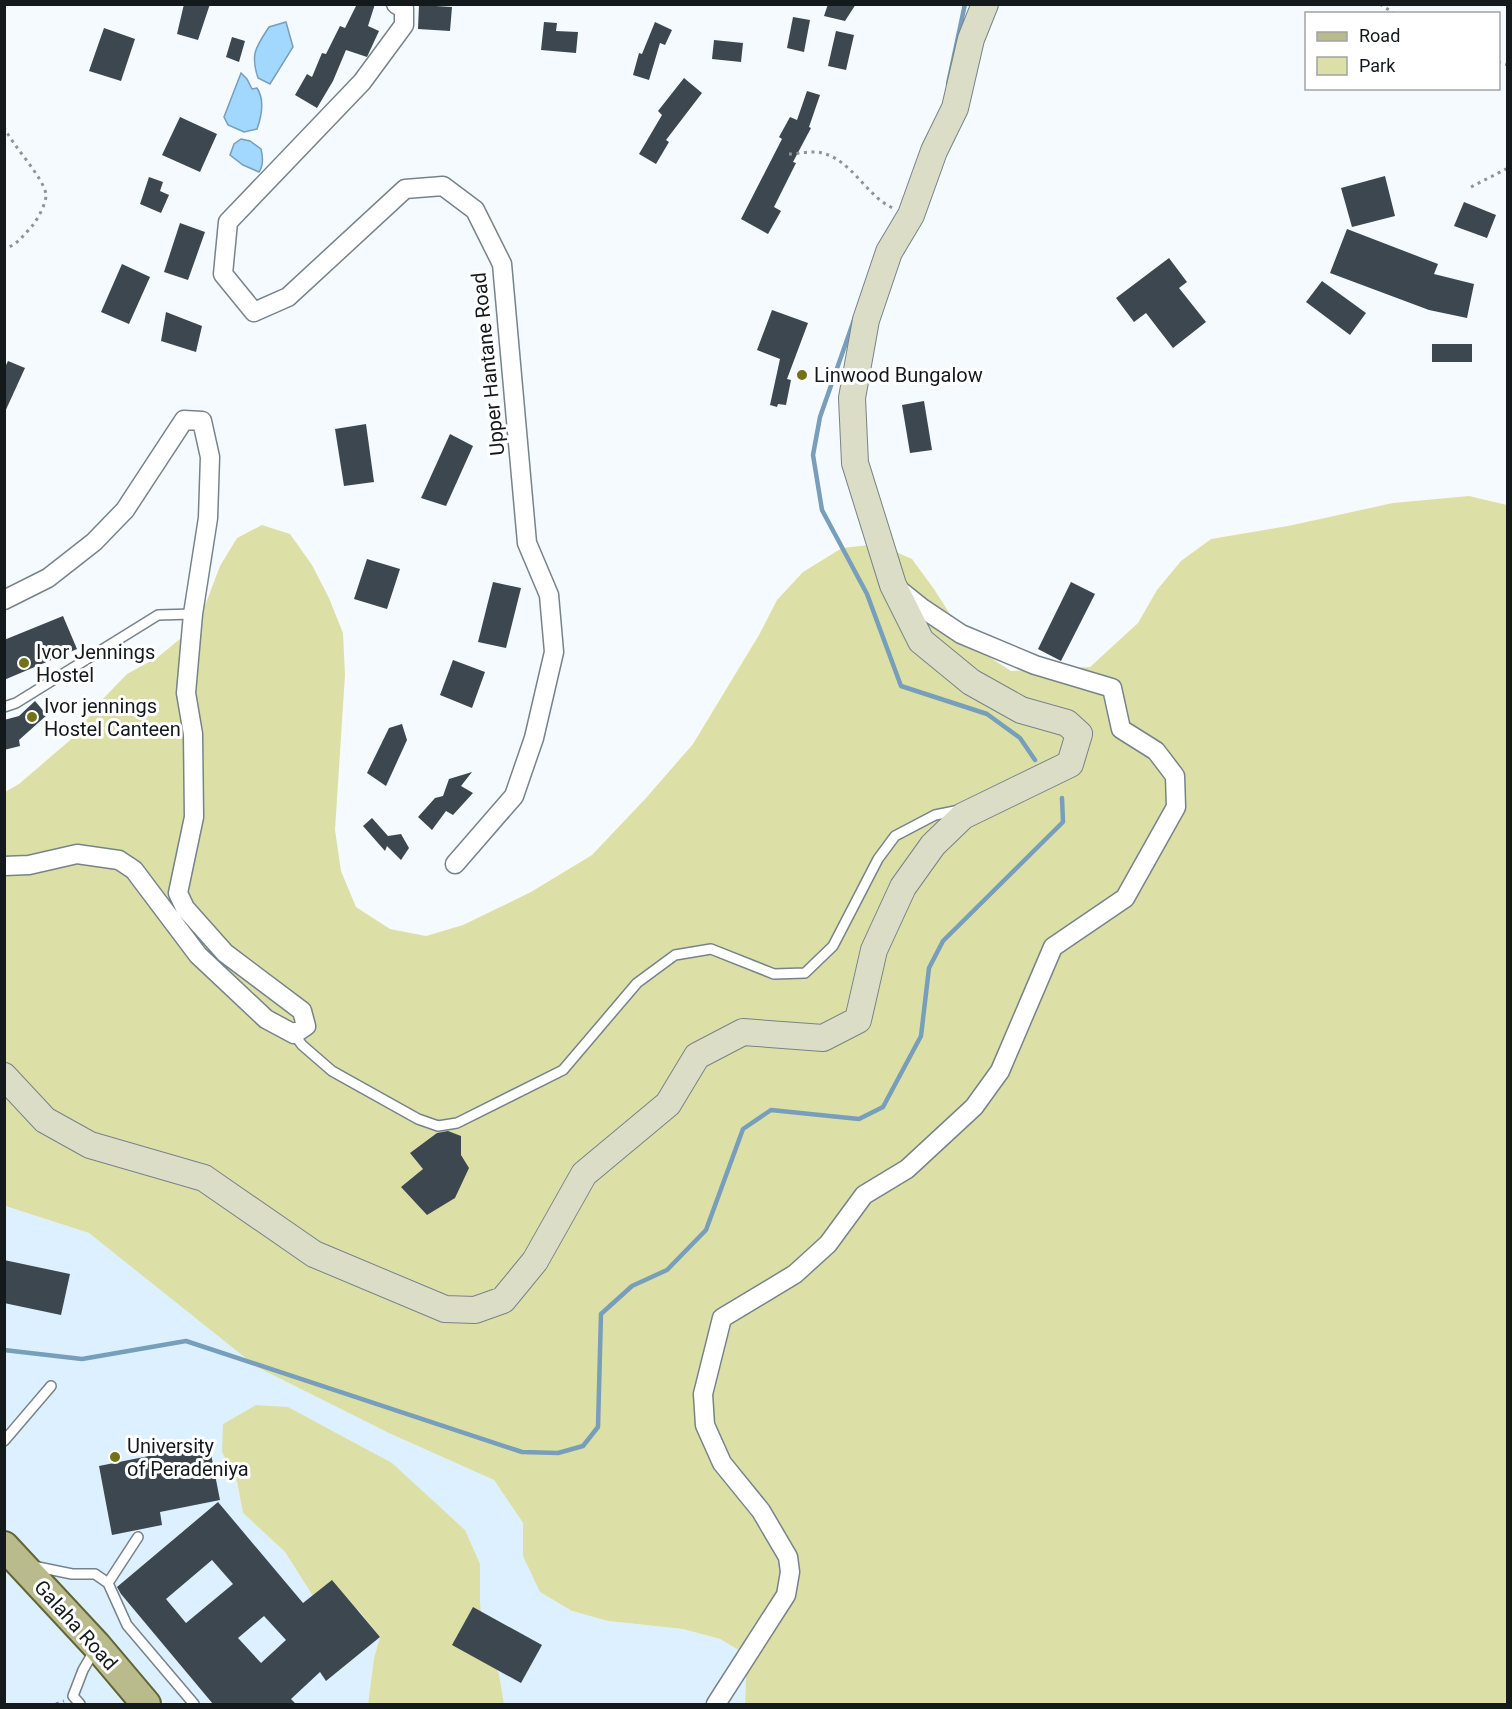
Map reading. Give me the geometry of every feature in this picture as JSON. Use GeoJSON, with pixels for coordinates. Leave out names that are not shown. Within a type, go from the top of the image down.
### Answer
{"type":"FeatureCollection","features":[{"type":"Feature","properties":{"kind":"main road","name":"Galaha Road"},"geometry":{"type":"LineString","coordinates":[[12,1555],[97,1646],[146,1704]]}},
{"type":"Feature","properties":{"kind":"street","name":"Upper Hantane Road"},"geometry":{"type":"LineString","coordinates":[[396,4],[404,9],[404,25],[362,82],[228,222],[223,274],[254,312],[288,297],[405,189],[443,186],[475,210],[502,264],[527,543],[549,595],[554,652],[534,738],[514,796],[455,864]]}},
{"type":"Feature","properties":{"kind":"street"},"geometry":{"type":"LineString","coordinates":[[4,1076],[45,1120],[90,1145],[204,1178],[314,1254],[445,1309],[475,1310],[503,1300],[535,1261],[584,1174],[668,1104],[697,1056],[743,1032],[823,1038],[858,1020],[874,950],[903,887],[933,845],[963,816],[1070,765],[1079,734],[1066,723],[1021,710],[971,682],[921,640],[893,585],[855,463],[852,398],[866,320],[889,252],[900,210],[934,151],[955,108],[970,39],[986,4]]}},
{"type":"Feature","properties":{"kind":"street"},"geometry":{"type":"LineString","coordinates":[[4,600],[48,578],[94,542],[125,510],[184,420],[202,421],[210,457],[208,518],[193,614],[186,693],[194,734],[194,817],[178,893],[184,908],[225,953],[302,1011],[306,1026],[294,1034],[266,1019],[198,955],[134,870],[119,860],[77,854],[28,865],[4,866]]}},
{"type":"Feature","properties":{"kind":"street"},"geometry":{"type":"LineString","coordinates":[[717,1704],[786,1595],[790,1572],[788,1557],[761,1511],[722,1463],[705,1425],[703,1394],[722,1318],[795,1274],[828,1244],[864,1195],[907,1169],[974,1107],[1000,1071],[1053,947],[1125,898],[1176,807],[1175,776],[1156,751],[1121,729],[1112,688],[1035,665],[961,634],[893,585]]}},
{"type":"Feature","properties":{"kind":"lane"},"geometry":{"type":"LineString","coordinates":[[4,707],[16,703],[158,615],[193,614]]}},
{"type":"Feature","properties":{"kind":"lane"},"geometry":{"type":"LineString","coordinates":[[294,1034],[302,1045],[332,1071],[418,1119],[438,1126],[457,1123],[562,1070],[637,983],[675,955],[711,949],[774,974],[805,973],[832,946],[878,859],[895,836],[935,815],[984,806]]}},
{"type":"Feature","properties":{"kind":"lane"},"geometry":{"type":"LineString","coordinates":[[4,1441],[51,1386]]}},
{"type":"Feature","properties":{"kind":"lane"},"geometry":{"type":"LineString","coordinates":[[108,1583],[138,1537]]}},
{"type":"Feature","properties":{"kind":"lane"},"geometry":{"type":"LineString","coordinates":[[12,1555],[72,1574],[95,1574],[108,1583],[127,1625],[194,1704]]}},
{"type":"Feature","properties":{"kind":"lane"},"geometry":{"type":"LineString","coordinates":[[80,1704],[74,1696],[83,1670],[97,1646]]}},
{"type":"Feature","properties":{"kind":"path"},"geometry":{"type":"LineString","coordinates":[[4,127],[44,187],[46,198],[37,220],[15,246],[4,249]]}},
{"type":"Feature","properties":{"kind":"path"},"geometry":{"type":"LineString","coordinates":[[789,154],[822,152],[841,162],[900,210]]}},
{"type":"Feature","properties":{"kind":"path"},"geometry":{"type":"LineString","coordinates":[[1471,187],[1508,168]]}},
{"type":"Feature","properties":{"kind":"shaded area","name":"University of Peradeniya"},"geometry":{"type":"Polygon","coordinates":[[[4,1206],[89,1233],[147,1278],[424,1448],[494,1480],[523,1523],[523,1556],[572,1611],[608,1621],[683,1629],[720,1639],[747,1655],[745,1704],[504,1704],[499,1674],[484,1640],[480,1602],[480,1564],[222,1452],[237,1482],[243,1513],[285,1552],[313,1595],[353,1606],[380,1637],[374,1658],[368,1704],[5,1704],[4,1206]]]}},
{"type":"Feature","properties":{"kind":"green space"},"geometry":{"type":"Polygon","coordinates":[[[1469,496],[1507,505],[1507,1704],[745,1704],[747,1655],[720,1639],[683,1629],[608,1621],[572,1611],[540,1592],[523,1556],[523,1523],[494,1480],[389,1433],[257,1367],[89,1233],[5,1206],[5,792],[19,784],[76,735],[98,704],[127,674],[158,657],[186,634],[206,603],[220,566],[237,538],[262,525],[290,534],[312,565],[343,633],[345,675],[335,830],[341,871],[356,907],[390,929],[426,936],[463,925],[531,892],[592,855],[693,744],[759,635],[777,600],[803,572],[842,548],[878,544],[912,559],[955,622],[980,651],[1011,671],[1090,667],[1138,623],[1157,590],[1181,561],[1211,539],[1288,526],[1393,503],[1469,496]]]}},
{"type":"Feature","properties":{"kind":"green space"},"geometry":{"type":"Polygon","coordinates":[[[256,1405],[288,1407],[392,1463],[465,1530],[480,1564],[480,1602],[484,1640],[499,1674],[504,1704],[368,1704],[374,1658],[380,1637],[353,1606],[313,1596],[285,1552],[243,1513],[237,1482],[222,1452],[223,1424],[256,1405]]]}},
{"type":"Feature","properties":{"kind":"water"},"geometry":{"type":"Polygon","coordinates":[[[286,22],[293,47],[270,84],[258,78],[255,63],[256,51],[269,27],[286,22]]]}},
{"type":"Feature","properties":{"kind":"water"},"geometry":{"type":"Polygon","coordinates":[[[241,73],[252,89],[257,88],[262,103],[257,129],[244,132],[228,125],[224,117],[241,73]]]}},
{"type":"Feature","properties":{"kind":"water"},"geometry":{"type":"Polygon","coordinates":[[[241,139],[250,141],[261,149],[263,161],[259,172],[243,165],[230,155],[234,144],[241,139]]]}},
{"type":"Feature","properties":{"kind":"building"},"geometry":{"type":"Polygon","coordinates":[[[184,4],[210,4],[198,40],[177,34],[184,4]]]}},
{"type":"Feature","properties":{"kind":"building"},"geometry":{"type":"Polygon","coordinates":[[[357,4],[375,4],[368,26],[379,31],[367,57],[346,50],[333,81],[317,108],[295,95],[307,74],[312,77],[322,53],[326,54],[340,26],[345,28],[357,4]]]}},
{"type":"Feature","properties":{"kind":"building"},"geometry":{"type":"Polygon","coordinates":[[[828,4],[856,4],[845,21],[824,16],[828,4]]]}},
{"type":"Feature","properties":{"kind":"building"},"geometry":{"type":"Polygon","coordinates":[[[419,5],[452,7],[450,31],[418,29],[419,5]]]}},
{"type":"Feature","properties":{"kind":"building"},"geometry":{"type":"Polygon","coordinates":[[[793,17],[810,20],[804,52],[787,48],[793,17]]]}},
{"type":"Feature","properties":{"kind":"building"},"geometry":{"type":"Polygon","coordinates":[[[544,22],[557,23],[556,31],[578,32],[576,53],[541,50],[544,22]]]}},
{"type":"Feature","properties":{"kind":"building"},"geometry":{"type":"Polygon","coordinates":[[[655,22],[672,30],[665,45],[660,43],[649,80],[633,75],[639,53],[642,54],[655,22]]]}},
{"type":"Feature","properties":{"kind":"building"},"geometry":{"type":"Polygon","coordinates":[[[104,28],[135,39],[121,81],[89,71],[104,28]]]}},
{"type":"Feature","properties":{"kind":"building"},"geometry":{"type":"Polygon","coordinates":[[[836,31],[854,35],[846,70],[828,66],[836,31]]]}},
{"type":"Feature","properties":{"kind":"building"},"geometry":{"type":"Polygon","coordinates":[[[232,37],[245,41],[239,62],[226,57],[232,37]]]}},
{"type":"Feature","properties":{"kind":"building"},"geometry":{"type":"Polygon","coordinates":[[[714,40],[743,43],[741,62],[712,59],[714,40]]]}},
{"type":"Feature","properties":{"kind":"building"},"geometry":{"type":"Polygon","coordinates":[[[684,78],[702,93],[666,140],[669,142],[656,164],[639,154],[662,115],[658,111],[684,78]]]}},
{"type":"Feature","properties":{"kind":"building"},"geometry":{"type":"Polygon","coordinates":[[[807,91],[820,95],[809,127],[811,128],[793,162],[796,163],[774,207],[781,211],[768,234],[741,219],[782,139],[779,137],[790,117],[797,120],[807,91]]]}},
{"type":"Feature","properties":{"kind":"building"},"geometry":{"type":"Polygon","coordinates":[[[180,117],[217,134],[200,172],[162,155],[180,117]]]}},
{"type":"Feature","properties":{"kind":"building"},"geometry":{"type":"Polygon","coordinates":[[[1385,176],[1395,216],[1352,227],[1341,188],[1385,176]]]}},
{"type":"Feature","properties":{"kind":"building"},"geometry":{"type":"Polygon","coordinates":[[[149,177],[163,182],[160,191],[169,195],[161,213],[140,204],[149,177]]]}},
{"type":"Feature","properties":{"kind":"building"},"geometry":{"type":"Polygon","coordinates":[[[1464,202],[1496,215],[1487,238],[1454,226],[1464,202]]]}},
{"type":"Feature","properties":{"kind":"building"},"geometry":{"type":"Polygon","coordinates":[[[180,223],[205,232],[188,280],[164,272],[180,223]]]}},
{"type":"Feature","properties":{"kind":"building"},"geometry":{"type":"Polygon","coordinates":[[[1347,229],[1438,264],[1434,274],[1474,284],[1467,318],[1429,310],[1330,273],[1347,229]]]}},
{"type":"Feature","properties":{"kind":"building"},"geometry":{"type":"Polygon","coordinates":[[[1169,258],[1187,282],[1179,288],[1206,322],[1173,348],[1146,313],[1134,322],[1116,298],[1169,258]]]}},
{"type":"Feature","properties":{"kind":"building"},"geometry":{"type":"Polygon","coordinates":[[[122,264],[150,277],[129,324],[101,312],[122,264]]]}},
{"type":"Feature","properties":{"kind":"building"},"geometry":{"type":"Polygon","coordinates":[[[1322,281],[1366,313],[1350,335],[1306,302],[1322,281]]]}},
{"type":"Feature","properties":{"kind":"building"},"geometry":{"type":"Polygon","coordinates":[[[772,310],[808,323],[787,379],[791,380],[786,405],[778,404],[777,407],[770,405],[780,359],[757,350],[772,310]]]}},
{"type":"Feature","properties":{"kind":"building"},"geometry":{"type":"Polygon","coordinates":[[[166,312],[202,326],[196,352],[161,341],[166,312]]]}},
{"type":"Feature","properties":{"kind":"building"},"geometry":{"type":"Polygon","coordinates":[[[1432,344],[1472,344],[1472,362],[1432,362],[1432,344]]]}},
{"type":"Feature","properties":{"kind":"building"},"geometry":{"type":"Polygon","coordinates":[[[8,361],[25,368],[4,414],[4,369],[8,361]]]}},
{"type":"Feature","properties":{"kind":"building"},"geometry":{"type":"Polygon","coordinates":[[[924,401],[932,450],[910,453],[902,405],[924,401]]]}},
{"type":"Feature","properties":{"kind":"building"},"geometry":{"type":"Polygon","coordinates":[[[366,424],[374,482],[344,486],[335,429],[366,424]]]}},
{"type":"Feature","properties":{"kind":"building"},"geometry":{"type":"Polygon","coordinates":[[[450,434],[473,446],[446,506],[421,498],[450,434]]]}},
{"type":"Feature","properties":{"kind":"building"},"geometry":{"type":"Polygon","coordinates":[[[367,559],[400,569],[387,609],[354,599],[367,559]]]}},
{"type":"Feature","properties":{"kind":"building"},"geometry":{"type":"Polygon","coordinates":[[[493,582],[521,588],[506,648],[478,642],[493,582]]]}},
{"type":"Feature","properties":{"kind":"building"},"geometry":{"type":"Polygon","coordinates":[[[1071,582],[1095,594],[1061,661],[1038,649],[1071,582]]]}},
{"type":"Feature","properties":{"kind":"building","name":"Ivor Jennings Hostel"},"geometry":{"type":"Polygon","coordinates":[[[63,616],[77,649],[4,680],[4,640],[63,616]]]}},
{"type":"Feature","properties":{"kind":"building"},"geometry":{"type":"Polygon","coordinates":[[[453,660],[485,672],[472,708],[440,695],[453,660]]]}},
{"type":"Feature","properties":{"kind":"building"},"geometry":{"type":"Polygon","coordinates":[[[35,701],[47,715],[19,740],[20,746],[4,750],[4,720],[19,716],[35,701]]]}},
{"type":"Feature","properties":{"kind":"building"},"geometry":{"type":"Polygon","coordinates":[[[402,724],[407,740],[386,786],[367,773],[389,728],[402,724]]]}},
{"type":"Feature","properties":{"kind":"building"},"geometry":{"type":"Polygon","coordinates":[[[472,772],[461,786],[473,793],[453,815],[446,811],[432,830],[418,817],[435,798],[443,796],[449,779],[472,772]]]}},
{"type":"Feature","properties":{"kind":"building"},"geometry":{"type":"Polygon","coordinates":[[[372,818],[388,836],[401,834],[409,848],[401,860],[387,846],[385,851],[363,826],[372,818]]]}},
{"type":"Feature","properties":{"kind":"building"},"geometry":{"type":"Polygon","coordinates":[[[448,1131],[461,1136],[461,1155],[469,1168],[455,1198],[427,1215],[401,1187],[423,1169],[410,1153],[437,1133],[448,1131]]]}},
{"type":"Feature","properties":{"kind":"building"},"geometry":{"type":"Polygon","coordinates":[[[4,1260],[70,1274],[61,1315],[4,1303],[4,1260]]]}},
{"type":"Feature","properties":{"kind":"building"},"geometry":{"type":"Polygon","coordinates":[[[209,1444],[220,1500],[160,1512],[162,1525],[112,1535],[99,1466],[209,1444]]]}},
{"type":"Feature","properties":{"kind":"building"},"geometry":{"type":"Polygon","coordinates":[[[218,1502],[303,1603],[332,1580],[380,1637],[326,1681],[320,1672],[291,1699],[296,1704],[213,1704],[117,1587],[218,1502]],[[212,1560],[166,1599],[186,1623],[233,1584],[212,1560]],[[264,1616],[238,1638],[261,1663],[286,1640],[264,1616]]]}},
{"type":"Feature","properties":{"kind":"building"},"geometry":{"type":"Polygon","coordinates":[[[473,1607],[542,1645],[521,1683],[452,1645],[473,1607]]]}},
{"type":"Feature","properties":{"kind":"waterway"},"geometry":{"type":"LineString","coordinates":[[948,84],[965,4]]}},
{"type":"Feature","properties":{"kind":"waterway"},"geometry":{"type":"LineString","coordinates":[[855,317],[820,417],[813,455],[822,510],[867,594],[901,686],[987,714],[1020,738],[1035,760]]}},
{"type":"Feature","properties":{"kind":"waterway"},"geometry":{"type":"LineString","coordinates":[[4,1350],[82,1359],[186,1341],[522,1452],[558,1453],[583,1446],[598,1427],[601,1314],[632,1286],[667,1270],[706,1230],[743,1129],[771,1110],[859,1119],[883,1107],[921,1036],[929,968],[943,941],[1063,822],[1062,798]]}},
{"type":"Feature","properties":{"kind":"place","name":"Linwood Bungalow"},"geometry":{"type":"Point","coordinates":[802,375]}},
{"type":"Feature","properties":{"kind":"place","name":"Ivor Jennings Hostel"},"geometry":{"type":"Point","coordinates":[24,663]}},
{"type":"Feature","properties":{"kind":"place","name":"Ivor jennings Hostel Canteen"},"geometry":{"type":"Point","coordinates":[32,717]}},
{"type":"Feature","properties":{"kind":"place","name":"University of Peradeniya"},"geometry":{"type":"Point","coordinates":[115,1457]}}]}
